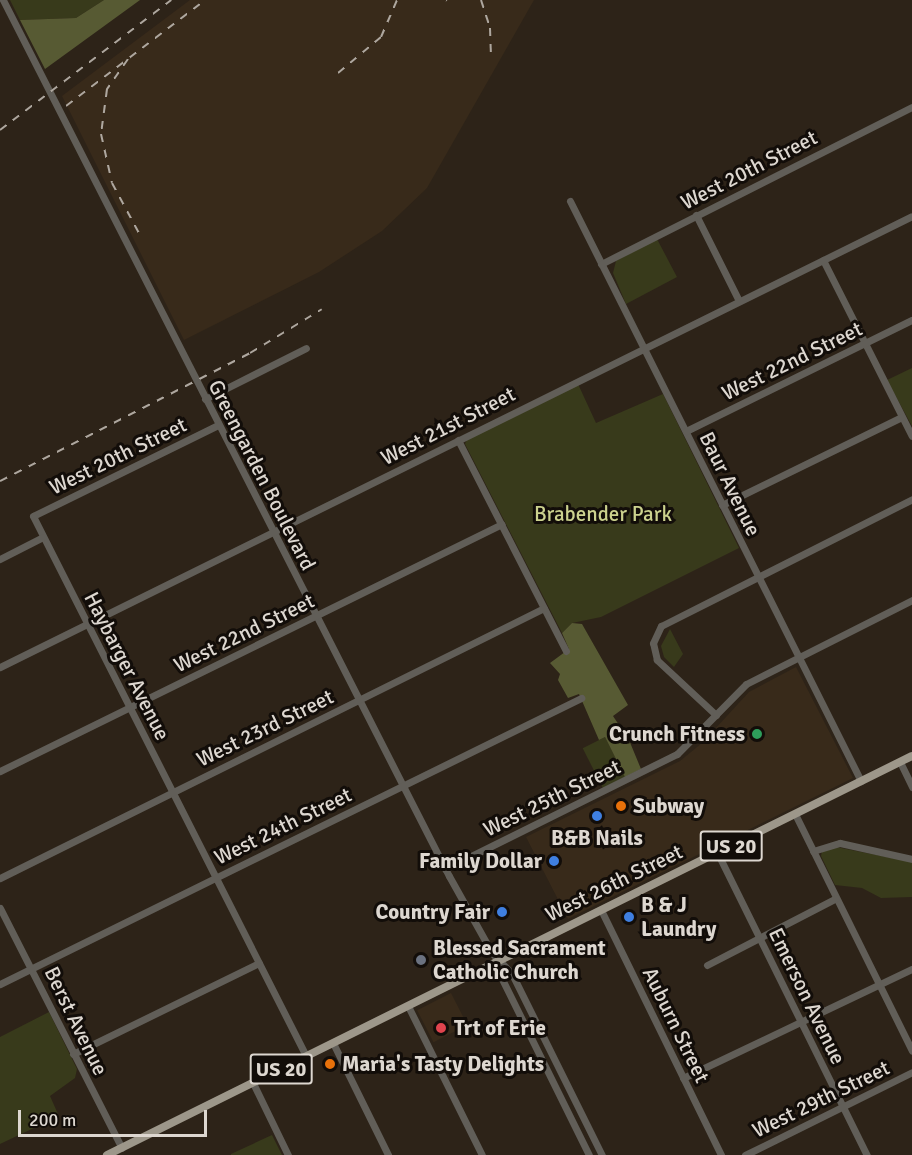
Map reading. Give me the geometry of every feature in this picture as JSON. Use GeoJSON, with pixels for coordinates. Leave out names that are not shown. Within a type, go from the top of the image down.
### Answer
{"type":"FeatureCollection","features":[{"type":"Feature","properties":{"kind":"main road","name":"West 26th Street"},"geometry":{"type":"LineString","coordinates":[[107,1155],[912,756]]}},
{"type":"Feature","properties":{"kind":"street","name":"Greengarden Boulevard"},"geometry":{"type":"LineString","coordinates":[[3,0],[445,869],[498,961],[506,987],[589,1155]]}},
{"type":"Feature","properties":{"kind":"street","name":"West 20th Street"},"geometry":{"type":"LineString","coordinates":[[601,264],[912,107]]}},
{"type":"Feature","properties":{"kind":"street","name":"Baur Avenue"},"geometry":{"type":"LineString","coordinates":[[570,201],[861,781]]}},
{"type":"Feature","properties":{"kind":"street"},"geometry":{"type":"LineString","coordinates":[[696,215],[739,301]]}},
{"type":"Feature","properties":{"kind":"street","name":"West 21st Street"},"geometry":{"type":"LineString","coordinates":[[0,667],[912,216]]}},
{"type":"Feature","properties":{"kind":"street"},"geometry":{"type":"LineString","coordinates":[[823,260],[912,436]]}},
{"type":"Feature","properties":{"kind":"street","name":"West 22nd Street"},"geometry":{"type":"LineString","coordinates":[[686,431],[912,320]]}},
{"type":"Feature","properties":{"kind":"street","name":"West 20th Street"},"geometry":{"type":"LineString","coordinates":[[205,399],[306,348]]}},
{"type":"Feature","properties":{"kind":"street"},"geometry":{"type":"LineString","coordinates":[[722,505],[902,417]]}},
{"type":"Feature","properties":{"kind":"street","name":"West 20th Street"},"geometry":{"type":"LineString","coordinates":[[33,516],[218,425]]}},
{"type":"Feature","properties":{"kind":"street"},"geometry":{"type":"LineString","coordinates":[[458,440],[566,651]]}},
{"type":"Feature","properties":{"kind":"street"},"geometry":{"type":"LineString","coordinates":[[716,716],[658,663],[654,638],[666,622],[912,499]]}},
{"type":"Feature","properties":{"kind":"street","name":"Haybarger Avenue"},"geometry":{"type":"LineString","coordinates":[[33,516],[306,1056]]}},
{"type":"Feature","properties":{"kind":"street","name":"West 22nd Street"},"geometry":{"type":"LineString","coordinates":[[0,771],[502,524]]}},
{"type":"Feature","properties":{"kind":"street"},"geometry":{"type":"LineString","coordinates":[[0,559],[43,537]]}},
{"type":"Feature","properties":{"kind":"street","name":"West 25th Street"},"geometry":{"type":"LineString","coordinates":[[445,869],[677,754],[746,684],[912,600]]}},
{"type":"Feature","properties":{"kind":"street","name":"West 23rd Street"},"geometry":{"type":"LineString","coordinates":[[0,878],[544,609]]}},
{"type":"Feature","properties":{"kind":"street","name":"West 24th Street"},"geometry":{"type":"LineString","coordinates":[[0,984],[580,698]]}},
{"type":"Feature","properties":{"kind":"street"},"geometry":{"type":"LineString","coordinates":[[900,762],[912,787]]}},
{"type":"Feature","properties":{"kind":"street"},"geometry":{"type":"LineString","coordinates":[[795,814],[912,1052]]}},
{"type":"Feature","properties":{"kind":"street"},"geometry":{"type":"LineString","coordinates":[[813,851],[840,843],[912,859]]}},
{"type":"Feature","properties":{"kind":"street","name":"Emerson Avenue"},"geometry":{"type":"LineString","coordinates":[[717,852],[867,1155]]}},
{"type":"Feature","properties":{"kind":"street"},"geometry":{"type":"LineString","coordinates":[[707,965],[836,898]]}},
{"type":"Feature","properties":{"kind":"street","name":"Berst Avenue"},"geometry":{"type":"LineString","coordinates":[[0,908],[122,1148]]}},
{"type":"Feature","properties":{"kind":"street","name":"Auburn Street"},"geometry":{"type":"LineString","coordinates":[[600,910],[722,1155]]}},
{"type":"Feature","properties":{"kind":"street","name":"Greengarden Boulevard"},"geometry":{"type":"LineString","coordinates":[[498,961],[512,974],[602,1155]]}},
{"type":"Feature","properties":{"kind":"street"},"geometry":{"type":"LineString","coordinates":[[73,1054],[259,963]]}},
{"type":"Feature","properties":{"kind":"street"},"geometry":{"type":"LineString","coordinates":[[683,1078],[912,969]]}},
{"type":"Feature","properties":{"kind":"street"},"geometry":{"type":"LineString","coordinates":[[408,1006],[482,1155]]}},
{"type":"Feature","properties":{"kind":"street"},"geometry":{"type":"LineString","coordinates":[[333,1043],[388,1155]]}},
{"type":"Feature","properties":{"kind":"street","name":"West 29th Street"},"geometry":{"type":"LineString","coordinates":[[745,1155],[912,1072]]}},
{"type":"Feature","properties":{"kind":"street"},"geometry":{"type":"LineString","coordinates":[[253,1083],[288,1155]]}},
{"type":"Feature","properties":{"kind":"shaded area"},"geometry":{"type":"Polygon","coordinates":[[[190,0],[534,0],[427,188],[382,231],[319,272],[184,340],[62,96],[190,0]]]}},
{"type":"Feature","properties":{"kind":"shaded area"},"geometry":{"type":"Polygon","coordinates":[[[796,667],[853,778],[568,919],[526,837],[680,761],[702,743],[749,692],[796,667]]]}},
{"type":"Feature","properties":{"kind":"shaded area"},"geometry":{"type":"Polygon","coordinates":[[[451,993],[467,1025],[433,1042],[417,1010],[451,993]]]}},
{"type":"Feature","properties":{"kind":"green space"},"geometry":{"type":"Polygon","coordinates":[[[10,0],[104,0],[76,18],[20,20],[10,0]]]}},
{"type":"Feature","properties":{"kind":"green space"},"geometry":{"type":"Polygon","coordinates":[[[104,0],[140,0],[45,69],[20,20],[76,18],[104,0]]]}},
{"type":"Feature","properties":{"kind":"green space"},"geometry":{"type":"Polygon","coordinates":[[[657,239],[677,277],[626,304],[613,273],[616,261],[657,239]]]}},
{"type":"Feature","properties":{"kind":"green space"},"geometry":{"type":"Polygon","coordinates":[[[912,368],[912,426],[887,380],[912,368]]]}},
{"type":"Feature","properties":{"kind":"green space","name":"Brabender Park"},"geometry":{"type":"Polygon","coordinates":[[[578,384],[596,423],[663,394],[739,548],[601,617],[572,623],[562,633],[465,444],[467,439],[578,384]]]}},
{"type":"Feature","properties":{"kind":"green space"},"geometry":{"type":"Polygon","coordinates":[[[572,623],[582,624],[628,705],[613,716],[629,740],[641,769],[625,777],[605,737],[599,740],[579,694],[568,698],[558,680],[560,674],[550,663],[569,649],[562,633],[572,623]]]}},
{"type":"Feature","properties":{"kind":"green space"},"geometry":{"type":"Polygon","coordinates":[[[670,629],[683,654],[674,667],[664,657],[661,646],[670,629]]]}},
{"type":"Feature","properties":{"kind":"green space"},"geometry":{"type":"Polygon","coordinates":[[[605,737],[625,777],[603,788],[583,748],[605,737]]]}},
{"type":"Feature","properties":{"kind":"green space"},"geometry":{"type":"Polygon","coordinates":[[[836,847],[912,862],[912,897],[881,898],[862,888],[835,885],[821,856],[822,851],[836,847]]]}},
{"type":"Feature","properties":{"kind":"green space"},"geometry":{"type":"Polygon","coordinates":[[[49,1012],[77,1069],[75,1078],[50,1096],[58,1114],[53,1119],[0,1144],[0,1037],[49,1012]]]}},
{"type":"Feature","properties":{"kind":"green space"},"geometry":{"type":"Polygon","coordinates":[[[272,1135],[282,1155],[231,1155],[231,1154],[272,1135]]]}},
{"type":"Feature","properties":{"kind":"railway"},"geometry":{"type":"LineString","coordinates":[[0,130],[171,0]]}},
{"type":"Feature","properties":{"kind":"railway"},"geometry":{"type":"LineString","coordinates":[[66,106],[205,0]]}},
{"type":"Feature","properties":{"kind":"railway"},"geometry":{"type":"LineString","coordinates":[[338,73],[381,37],[397,0]]}},
{"type":"Feature","properties":{"kind":"railway"},"geometry":{"type":"LineString","coordinates":[[481,0],[490,28],[491,52]]}},
{"type":"Feature","properties":{"kind":"railway"},"geometry":{"type":"LineString","coordinates":[[128,59],[107,89],[101,134],[112,183],[140,235]]}},
{"type":"Feature","properties":{"kind":"railway"},"geometry":{"type":"LineString","coordinates":[[0,481],[250,353],[322,309]]}},
{"type":"Feature","properties":{"kind":"place","name":"Crunch Fitness"},"geometry":{"type":"Point","coordinates":[757,734]}},
{"type":"Feature","properties":{"kind":"place","name":"Subway"},"geometry":{"type":"Point","coordinates":[621,806]}},
{"type":"Feature","properties":{"kind":"place","name":"B&B Nails"},"geometry":{"type":"Point","coordinates":[597,816]}},
{"type":"Feature","properties":{"kind":"place","name":"Family Dollar"},"geometry":{"type":"Point","coordinates":[554,861]}},
{"type":"Feature","properties":{"kind":"place","name":"Country Fair"},"geometry":{"type":"Point","coordinates":[502,912]}},
{"type":"Feature","properties":{"kind":"place","name":"B & J Laundry"},"geometry":{"type":"Point","coordinates":[629,917]}},
{"type":"Feature","properties":{"kind":"place","name":"Blessed Sacrament Catholic Church"},"geometry":{"type":"Point","coordinates":[421,960]}},
{"type":"Feature","properties":{"kind":"place","name":"Trt of Erie"},"geometry":{"type":"Point","coordinates":[441,1028]}},
{"type":"Feature","properties":{"kind":"place","name":"Maria's Tasty Delights"},"geometry":{"type":"Point","coordinates":[330,1064]}}]}
